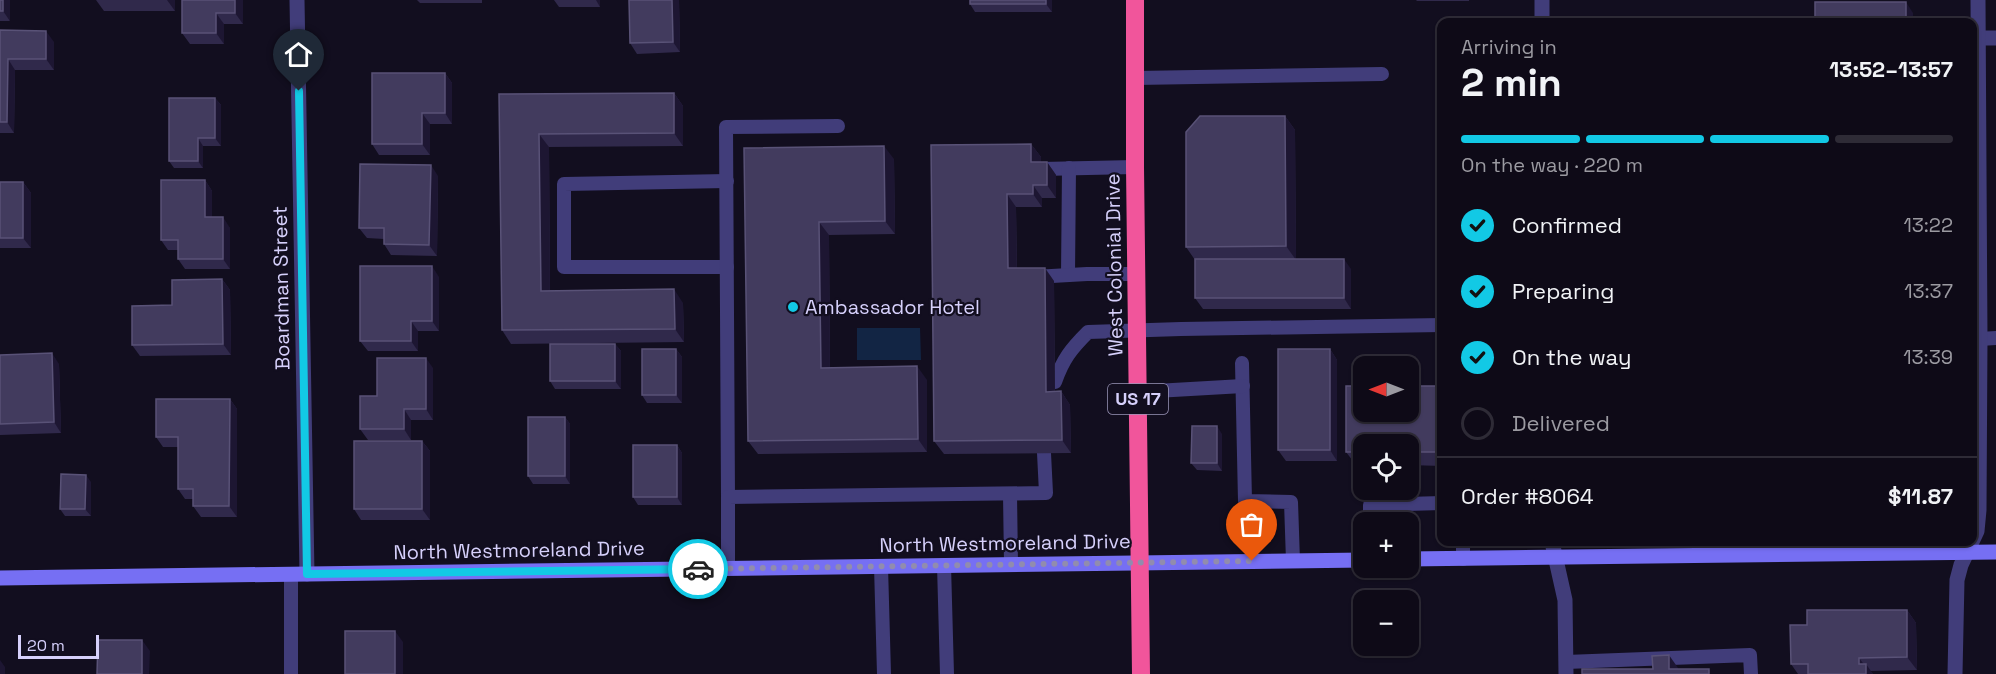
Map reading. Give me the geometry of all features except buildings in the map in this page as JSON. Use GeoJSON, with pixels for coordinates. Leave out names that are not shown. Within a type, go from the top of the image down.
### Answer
{"type":"FeatureCollection","features":[{"type":"Feature","properties":{"kind":"highway","name":"West Colonial Drive"},"geometry":{"type":"LineString","coordinates":[[1135,0],[1141,674]]}},
{"type":"Feature","properties":{"kind":"street","name":"Boardman Street"},"geometry":{"type":"LineString","coordinates":[[297,0],[307,574]]}},
{"type":"Feature","properties":{"kind":"street"},"geometry":{"type":"LineString","coordinates":[[1542,0],[1542,18]]}},
{"type":"Feature","properties":{"kind":"street"},"geometry":{"type":"LineString","coordinates":[[1977,531],[1980,339],[1978,0]]}},
{"type":"Feature","properties":{"kind":"street"},"geometry":{"type":"LineString","coordinates":[[1978,38],[1996,38]]}},
{"type":"Feature","properties":{"kind":"street"},"geometry":{"type":"LineString","coordinates":[[1553,546],[1565,600],[1566,668]]}},
{"type":"Feature","properties":{"kind":"street"},"geometry":{"type":"LineString","coordinates":[[1955,674],[1957,580],[1961,565],[1971,546]]}},
{"type":"Feature","properties":{"kind":"street"},"geometry":{"type":"LineString","coordinates":[[1419,560],[1996,552]]}},
{"type":"Feature","properties":{"kind":"street","name":"North Westmoreland Drive"},"geometry":{"type":"LineString","coordinates":[[0,578],[1353,560]]}},
{"type":"Feature","properties":{"kind":"lane"},"geometry":{"type":"LineString","coordinates":[[1136,78],[1382,74]]}},
{"type":"Feature","properties":{"kind":"lane"},"geometry":{"type":"LineString","coordinates":[[728,568],[726,127],[838,126]]}},
{"type":"Feature","properties":{"kind":"lane"},"geometry":{"type":"LineString","coordinates":[[1041,169],[1135,167]]}},
{"type":"Feature","properties":{"kind":"lane"},"geometry":{"type":"LineString","coordinates":[[1068,275],[1069,168]]}},
{"type":"Feature","properties":{"kind":"lane"},"geometry":{"type":"LineString","coordinates":[[727,181],[564,184],[564,267],[727,267]]}},
{"type":"Feature","properties":{"kind":"lane"},"geometry":{"type":"LineString","coordinates":[[1017,278],[1136,274]]}},
{"type":"Feature","properties":{"kind":"lane"},"geometry":{"type":"LineString","coordinates":[[1055,382],[1066,357],[1088,332],[1437,326]]}},
{"type":"Feature","properties":{"kind":"lane"},"geometry":{"type":"LineString","coordinates":[[1980,339],[1996,338]]}},
{"type":"Feature","properties":{"kind":"lane"},"geometry":{"type":"LineString","coordinates":[[1242,363],[1245,501],[1291,502],[1293,561]]}},
{"type":"Feature","properties":{"kind":"lane"},"geometry":{"type":"LineString","coordinates":[[1138,392],[1243,386]]}},
{"type":"Feature","properties":{"kind":"lane"},"geometry":{"type":"LineString","coordinates":[[728,497],[1046,494],[1044,453]]}},
{"type":"Feature","properties":{"kind":"lane"},"geometry":{"type":"LineString","coordinates":[[1010,494],[1011,564]]}},
{"type":"Feature","properties":{"kind":"lane"},"geometry":{"type":"LineString","coordinates":[[1370,512],[1370,505],[1437,503]]}},
{"type":"Feature","properties":{"kind":"lane"},"geometry":{"type":"LineString","coordinates":[[1463,546],[1463,559]]}},
{"type":"Feature","properties":{"kind":"lane"},"geometry":{"type":"LineString","coordinates":[[944,565],[947,674]]}},
{"type":"Feature","properties":{"kind":"lane"},"geometry":{"type":"LineString","coordinates":[[881,566],[884,674]]}},
{"type":"Feature","properties":{"kind":"lane"},"geometry":{"type":"LineString","coordinates":[[291,575],[291,674]]}},
{"type":"Feature","properties":{"kind":"lane"},"geometry":{"type":"LineString","coordinates":[[1566,668],[1750,655],[1751,674]]}},
{"type":"Feature","properties":{"kind":"water"},"geometry":{"type":"Polygon","coordinates":[[[857,328],[920,328],[921,360],[857,360],[857,328]]]}},
{"type":"Feature","properties":{"kind":"way so far"},"geometry":{"type":"LineString","coordinates":[[698,569],[1252,561]]}},
{"type":"Feature","properties":{"kind":"place","name":"Ambassador Hotel"},"geometry":{"type":"Point","coordinates":[793,307]}},
{"type":"Feature","properties":{"kind":"route"},"geometry":{"type":"LineString","coordinates":[[299,91],[307,574],[698,569]]}}]}
